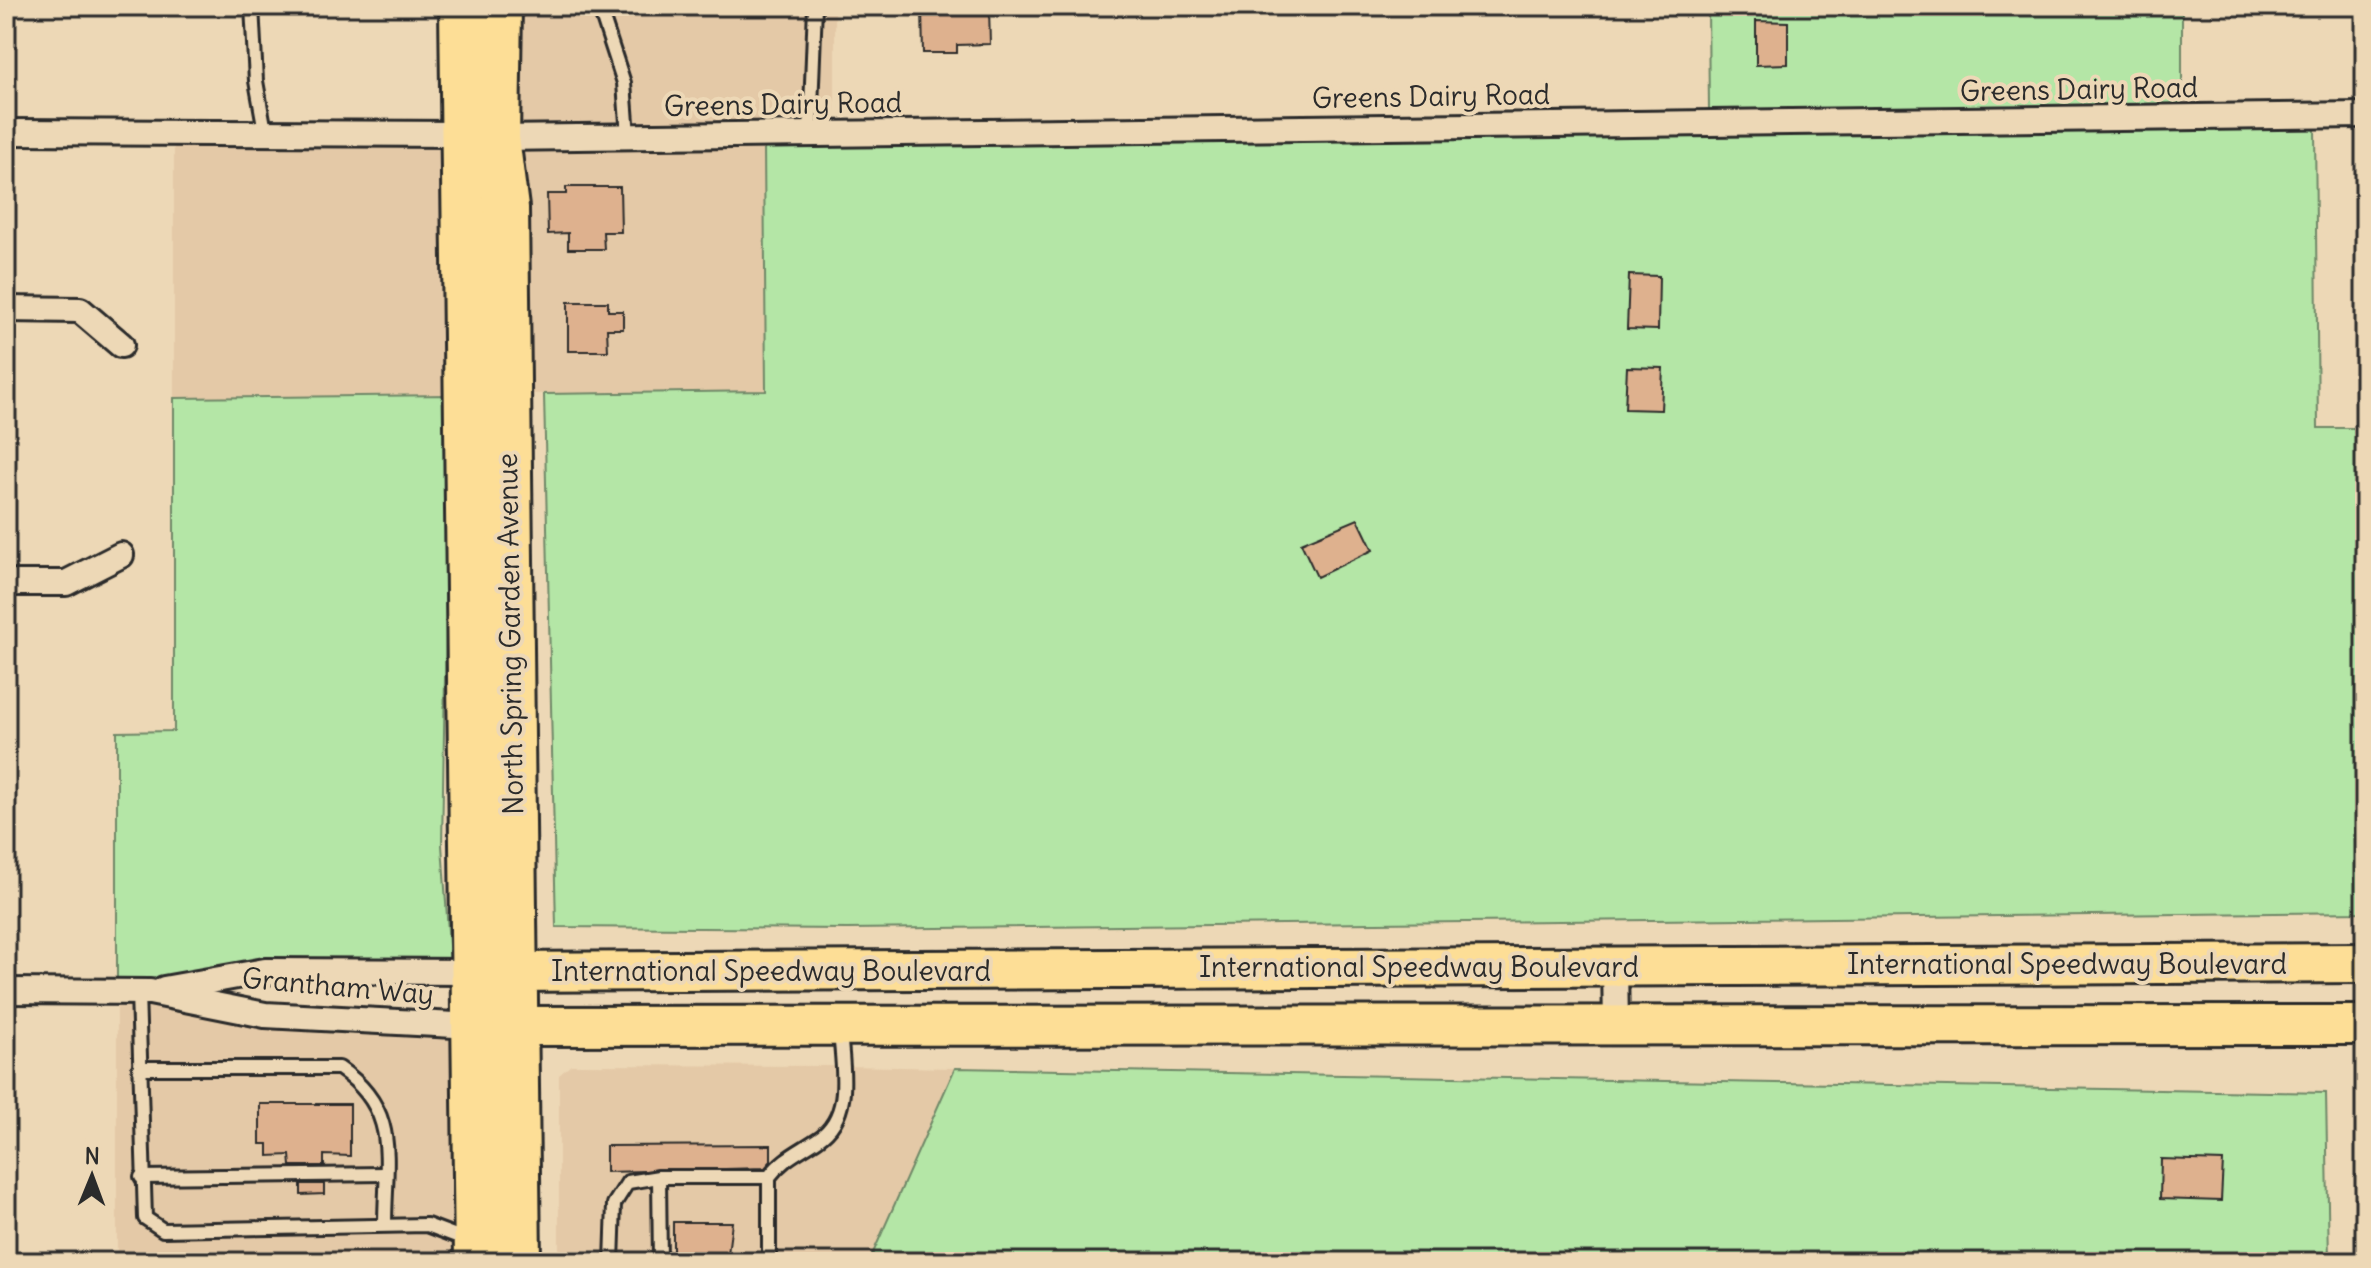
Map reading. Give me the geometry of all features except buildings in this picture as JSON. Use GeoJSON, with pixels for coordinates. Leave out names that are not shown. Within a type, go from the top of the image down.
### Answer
{"type":"FeatureCollection","features":[{"type":"Feature","properties":{"kind":"highway","name":"North Spring Garden Avenue"},"geometry":{"type":"LineString","coordinates":[[462,6],[462,53],[480,136],[487,164],[506,208],[493,972]]}},
{"type":"Feature","properties":{"kind":"highway","name":"North Spring Garden Avenue"},"geometry":{"type":"LineString","coordinates":[[499,6],[480,136],[494,1026],[518,1262]]}},
{"type":"Feature","properties":{"kind":"highway","name":"North Spring Garden Avenue"},"geometry":{"type":"LineString","coordinates":[[477,1254],[494,1026]]}},
{"type":"Feature","properties":{"kind":"main road","name":"International Speedway Boulevard"},"geometry":{"type":"LineString","coordinates":[[493,972],[2365,963]]}},
{"type":"Feature","properties":{"kind":"main road"},"geometry":{"type":"LineString","coordinates":[[840,1026],[856,1001],[877,992],[1142,969]]}},
{"type":"Feature","properties":{"kind":"main road","name":"International Speedway Boulevard"},"geometry":{"type":"LineString","coordinates":[[494,1026],[2365,1025]]}},
{"type":"Feature","properties":{"kind":"street","name":"Greens Dairy Road"},"geometry":{"type":"LineString","coordinates":[[6,132],[265,131],[628,136],[2365,115]]}},
{"type":"Feature","properties":{"kind":"street"},"geometry":{"type":"LineString","coordinates":[[6,309],[80,310],[121,345]]}},
{"type":"Feature","properties":{"kind":"street"},"geometry":{"type":"LineString","coordinates":[[6,583],[66,583],[121,555]]}},
{"type":"Feature","properties":{"kind":"street"},"geometry":{"type":"LineString","coordinates":[[1615,966],[1616,1025]]}},
{"type":"Feature","properties":{"kind":"street","name":"Grantham Way"},"geometry":{"type":"LineString","coordinates":[[6,991],[144,992],[265,971],[493,972]]}},
{"type":"Feature","properties":{"kind":"street","name":"Grantham Way"},"geometry":{"type":"LineString","coordinates":[[144,992],[265,1015],[494,1026]]}},
{"type":"Feature","properties":{"kind":"lane"},"geometry":{"type":"LineString","coordinates":[[252,6],[256,81],[265,131]]}},
{"type":"Feature","properties":{"kind":"lane"},"geometry":{"type":"LineString","coordinates":[[599,6],[624,83],[628,136]]}},
{"type":"Feature","properties":{"kind":"lane"},"geometry":{"type":"LineString","coordinates":[[810,134],[815,6]]}},
{"type":"Feature","properties":{"kind":"lane"},"geometry":{"type":"LineString","coordinates":[[144,992],[139,1068],[145,1218],[163,1230],[427,1225],[457,1234],[477,1254]]}},
{"type":"Feature","properties":{"kind":"lane"},"geometry":{"type":"LineString","coordinates":[[769,1262],[769,1177],[782,1160],[835,1125],[843,1099],[840,1026]]}},
{"type":"Feature","properties":{"kind":"lane"},"geometry":{"type":"LineString","coordinates":[[139,1068],[339,1068],[361,1083],[375,1099],[384,1125],[385,1225]]}},
{"type":"Feature","properties":{"kind":"lane"},"geometry":{"type":"LineString","coordinates":[[141,1177],[385,1174]]}},
{"type":"Feature","properties":{"kind":"lane"},"geometry":{"type":"LineString","coordinates":[[612,1262],[614,1204],[620,1190],[628,1182],[659,1177],[769,1177]]}},
{"type":"Feature","properties":{"kind":"lane"},"geometry":{"type":"LineString","coordinates":[[659,1177],[660,1262]]}},
{"type":"Feature","properties":{"kind":"shaded area"},"geometry":{"type":"Polygon","coordinates":[[[509,6],[835,6],[835,122],[508,126],[509,6]]]}},
{"type":"Feature","properties":{"kind":"shaded area"},"geometry":{"type":"Polygon","coordinates":[[[174,143],[452,145],[455,395],[174,398],[174,143]]]}},
{"type":"Feature","properties":{"kind":"shaded area"},"geometry":{"type":"Polygon","coordinates":[[[764,146],[766,391],[518,394],[509,149],[764,146]]]}},
{"type":"Feature","properties":{"kind":"shaded area"},"geometry":{"type":"Polygon","coordinates":[[[117,1003],[452,1037],[452,1262],[117,1262],[117,1003]]]}},
{"type":"Feature","properties":{"kind":"shaded area"},"geometry":{"type":"Polygon","coordinates":[[[571,1065],[955,1068],[869,1262],[559,1262],[559,1075],[571,1065]]]}},
{"type":"Feature","properties":{"kind":"green space"},"geometry":{"type":"Polygon","coordinates":[[[1708,6],[2182,6],[2182,106],[1709,111],[1708,6]]]}},
{"type":"Feature","properties":{"kind":"green space"},"geometry":{"type":"Polygon","coordinates":[[[2315,128],[2318,428],[2365,428],[2365,912],[847,929],[556,927],[544,394],[766,391],[764,146],[2315,128]]]}},
{"type":"Feature","properties":{"kind":"green space"},"geometry":{"type":"Polygon","coordinates":[[[450,395],[442,845],[450,960],[265,959],[150,980],[117,980],[117,732],[174,731],[174,398],[450,395]]]}},
{"type":"Feature","properties":{"kind":"green space"},"geometry":{"type":"Polygon","coordinates":[[[955,1068],[2326,1093],[2329,1262],[869,1262],[955,1068]]]}}]}
